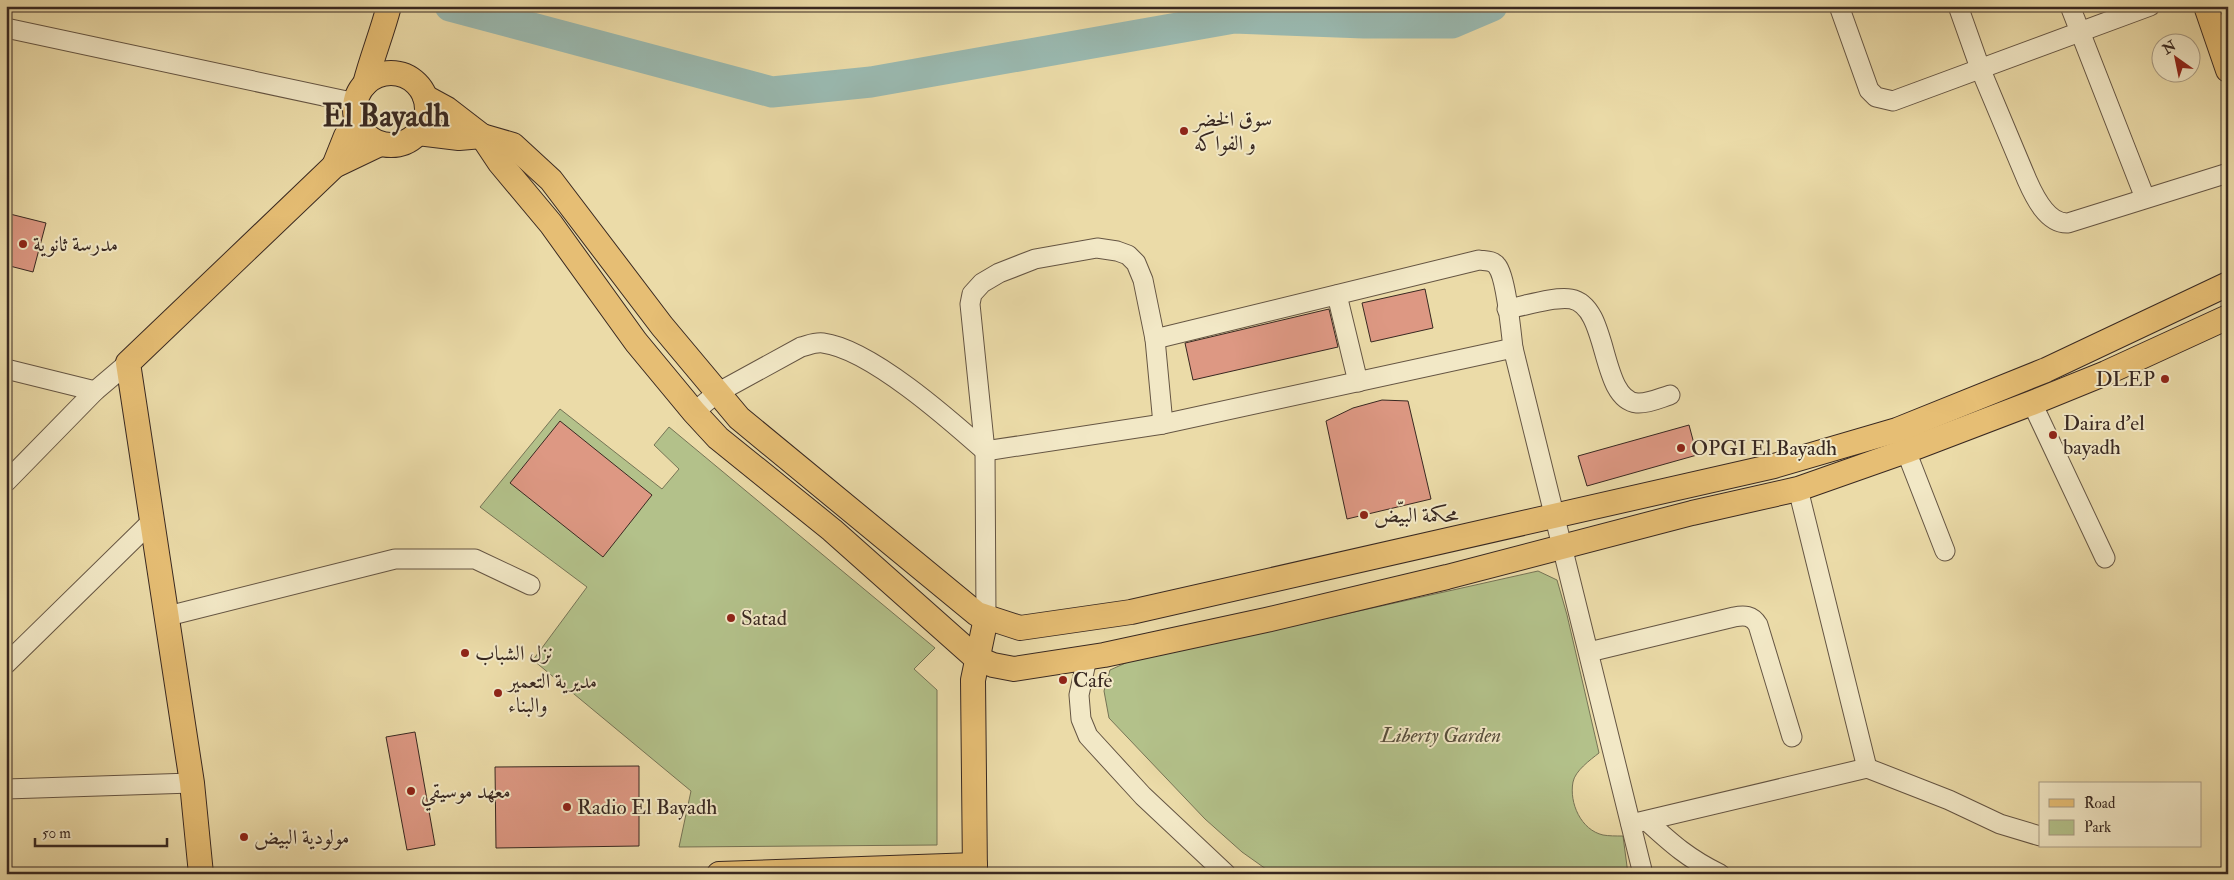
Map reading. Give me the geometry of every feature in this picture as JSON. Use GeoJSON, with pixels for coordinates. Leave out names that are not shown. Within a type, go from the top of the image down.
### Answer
{"type":"FeatureCollection","features":[{"type":"Feature","properties":{"kind":"main road"},"geometry":{"type":"LineString","coordinates":[[334,166],[360,104],[372,56],[382,34],[389,6]]}},
{"type":"Feature","properties":{"kind":"main road"},"geometry":{"type":"LineString","coordinates":[[2206,6],[2227,65]]}},
{"type":"Feature","properties":{"kind":"main road"},"geometry":{"type":"LineString","coordinates":[[382,34],[387,51],[400,74]]}},
{"type":"Feature","properties":{"kind":"main road"},"geometry":{"type":"LineString","coordinates":[[426,97],[426,119],[418,133],[404,143],[380,144],[366,136],[360,104],[381,75],[400,74],[414,81],[426,97],[447,109],[482,136],[500,163],[551,224],[636,342],[718,438],[832,530],[976,658],[993,665],[1014,668],[1087,658],[1266,620],[1447,577],[1563,546],[1798,489],[2228,284]]}},
{"type":"Feature","properties":{"kind":"main road"},"geometry":{"type":"LineString","coordinates":[[418,133],[458,138],[482,136],[513,145],[551,180],[662,326],[717,394],[747,424],[977,614],[1020,628],[1131,612],[1443,542],[1592,506],[1902,440],[2032,402],[2106,372],[2228,317]]}},
{"type":"Feature","properties":{"kind":"main road"},"geometry":{"type":"LineString","coordinates":[[201,874],[192,783],[128,363],[334,166],[380,144]]}},
{"type":"Feature","properties":{"kind":"main road"},"geometry":{"type":"LineString","coordinates":[[1443,542],[1447,577]]}},
{"type":"Feature","properties":{"kind":"main road"},"geometry":{"type":"LineString","coordinates":[[719,874],[975,869],[973,680],[976,658],[986,618]]}},
{"type":"Feature","properties":{"kind":"street"},"geometry":{"type":"LineString","coordinates":[[1839,6],[1869,90],[1876,97],[1893,101],[2150,6]]}},
{"type":"Feature","properties":{"kind":"street"},"geometry":{"type":"LineString","coordinates":[[1958,6],[1980,68],[2036,198],[2054,219],[2068,223],[2228,173]]}},
{"type":"Feature","properties":{"kind":"street"},"geometry":{"type":"LineString","coordinates":[[2070,6],[2145,198]]}},
{"type":"Feature","properties":{"kind":"street"},"geometry":{"type":"LineString","coordinates":[[6,28],[360,104]]}},
{"type":"Feature","properties":{"kind":"street"},"geometry":{"type":"LineString","coordinates":[[986,618],[985,451],[970,304],[972,294],[982,283],[999,273],[1035,259],[1097,248],[1128,255],[1136,263],[1143,280],[1155,339],[1163,424]]}},
{"type":"Feature","properties":{"kind":"street"},"geometry":{"type":"LineString","coordinates":[[1155,339],[1478,260],[1488,261],[1497,265],[1500,272],[1513,348],[1554,516],[1589,652],[1639,823],[1643,874]]}},
{"type":"Feature","properties":{"kind":"street"},"geometry":{"type":"LineString","coordinates":[[1336,295],[1358,382]]}},
{"type":"Feature","properties":{"kind":"street"},"geometry":{"type":"LineString","coordinates":[[1507,310],[1562,298],[1579,302],[1586,309],[1596,326],[1608,359],[1612,381],[1625,399],[1636,403],[1670,395]]}},
{"type":"Feature","properties":{"kind":"street"},"geometry":{"type":"LineString","coordinates":[[694,412],[717,394],[801,347],[815,342],[824,343],[854,353],[883,370],[958,427],[985,451]]}},
{"type":"Feature","properties":{"kind":"street"},"geometry":{"type":"LineString","coordinates":[[985,451],[1163,424],[1513,348]]}},
{"type":"Feature","properties":{"kind":"street"},"geometry":{"type":"LineString","coordinates":[[6,482],[95,391],[128,363]]}},
{"type":"Feature","properties":{"kind":"street"},"geometry":{"type":"LineString","coordinates":[[6,369],[95,391]]}},
{"type":"Feature","properties":{"kind":"street"},"geometry":{"type":"LineString","coordinates":[[2032,402],[2105,558]]}},
{"type":"Feature","properties":{"kind":"street"},"geometry":{"type":"LineString","coordinates":[[1902,440],[1945,551]]}},
{"type":"Feature","properties":{"kind":"street"},"geometry":{"type":"LineString","coordinates":[[1798,489],[1867,768]]}},
{"type":"Feature","properties":{"kind":"street"},"geometry":{"type":"LineString","coordinates":[[6,664],[153,520]]}},
{"type":"Feature","properties":{"kind":"street"},"geometry":{"type":"LineString","coordinates":[[168,616],[395,558],[476,559],[530,584]]}},
{"type":"Feature","properties":{"kind":"street"},"geometry":{"type":"LineString","coordinates":[[1589,652],[1734,617],[1753,618],[1758,625],[1792,737]]}},
{"type":"Feature","properties":{"kind":"street"},"geometry":{"type":"LineString","coordinates":[[1087,658],[1079,695],[1081,719],[1088,736],[1143,796],[1226,874]]}},
{"type":"Feature","properties":{"kind":"street"},"geometry":{"type":"LineString","coordinates":[[1639,823],[1867,768],[1949,800],[2000,824],[2039,836]]}},
{"type":"Feature","properties":{"kind":"street"},"geometry":{"type":"LineString","coordinates":[[6,789],[192,783]]}},
{"type":"Feature","properties":{"kind":"street"},"geometry":{"type":"LineString","coordinates":[[1639,823],[1696,862],[1720,874]]}},
{"type":"Feature","properties":{"kind":"green space","name":"Satad"},"geometry":{"type":"Polygon","coordinates":[[[560,409],[662,489],[679,469],[654,445],[669,427],[935,648],[914,669],[937,690],[937,845],[679,847],[691,791],[533,660],[587,587],[480,507],[560,409]]]}},
{"type":"Feature","properties":{"kind":"green space","name":"Liberty Garden"},"geometry":{"type":"Polygon","coordinates":[[[1538,571],[1557,580],[1599,753],[1583,766],[1574,778],[1572,790],[1575,807],[1588,828],[1603,835],[1623,836],[1628,874],[1273,874],[1242,852],[1205,819],[1109,718],[1104,691],[1110,670],[1139,657],[1247,636],[1538,571]]]}},
{"type":"Feature","properties":{"kind":"building","name":"مدرسة ثانوية"},"geometry":{"type":"Polygon","coordinates":[[[6,213],[46,223],[33,272],[6,265],[6,213]]]}},
{"type":"Feature","properties":{"kind":"building"},"geometry":{"type":"Polygon","coordinates":[[[1425,289],[1433,328],[1371,342],[1362,303],[1425,289]]]}},
{"type":"Feature","properties":{"kind":"building"},"geometry":{"type":"Polygon","coordinates":[[[1329,309],[1338,347],[1193,380],[1185,343],[1329,309]]]}},
{"type":"Feature","properties":{"kind":"building"},"geometry":{"type":"Polygon","coordinates":[[[1382,400],[1408,401],[1431,499],[1347,519],[1326,421],[1353,408],[1382,400]]]}},
{"type":"Feature","properties":{"kind":"building"},"geometry":{"type":"Polygon","coordinates":[[[560,421],[652,495],[603,557],[510,483],[560,421]]]}},
{"type":"Feature","properties":{"kind":"building"},"geometry":{"type":"Polygon","coordinates":[[[1689,425],[1697,455],[1587,486],[1578,456],[1689,425]]]}},
{"type":"Feature","properties":{"kind":"building","name":"معهد موسيقي"},"geometry":{"type":"Polygon","coordinates":[[[415,732],[435,845],[407,850],[386,737],[415,732]]]}},
{"type":"Feature","properties":{"kind":"building","name":"Radio El Bayadh"},"geometry":{"type":"Polygon","coordinates":[[[639,766],[639,846],[496,848],[495,767],[639,766]]]}},
{"type":"Feature","properties":{"kind":"waterway"},"geometry":{"type":"LineString","coordinates":[[450,6],[772,92],[871,82],[1234,18],[1364,23],[1452,23],[1492,6]]}},
{"type":"Feature","properties":{"kind":"place","name":"سوق الخضر و الفواكه"},"geometry":{"type":"Point","coordinates":[1184,131]}},
{"type":"Feature","properties":{"kind":"place","name":"مدرسة ثانوية"},"geometry":{"type":"Point","coordinates":[23,244]}},
{"type":"Feature","properties":{"kind":"place","name":"DLEP"},"geometry":{"type":"Point","coordinates":[2165,379]}},
{"type":"Feature","properties":{"kind":"place","name":"Daira d'el bayadh"},"geometry":{"type":"Point","coordinates":[2053,435]}},
{"type":"Feature","properties":{"kind":"place","name":"OPGI El Bayadh"},"geometry":{"type":"Point","coordinates":[1681,448]}},
{"type":"Feature","properties":{"kind":"place","name":"محكمة البيّض"},"geometry":{"type":"Point","coordinates":[1364,515]}},
{"type":"Feature","properties":{"kind":"place","name":"Satad"},"geometry":{"type":"Point","coordinates":[731,618]}},
{"type":"Feature","properties":{"kind":"place","name":"نزل الشباب"},"geometry":{"type":"Point","coordinates":[465,653]}},
{"type":"Feature","properties":{"kind":"place","name":"Cafe"},"geometry":{"type":"Point","coordinates":[1063,680]}},
{"type":"Feature","properties":{"kind":"place","name":"مديرية التعمير والبناء"},"geometry":{"type":"Point","coordinates":[498,693]}},
{"type":"Feature","properties":{"kind":"place","name":"معهد موسيقي"},"geometry":{"type":"Point","coordinates":[411,791]}},
{"type":"Feature","properties":{"kind":"place","name":"Radio El Bayadh"},"geometry":{"type":"Point","coordinates":[567,807]}},
{"type":"Feature","properties":{"kind":"place","name":"مولودية البيض"},"geometry":{"type":"Point","coordinates":[244,837]}},
{"type":"Feature","properties":{"kind":"district","name":"El Bayadh"},"geometry":{"type":"Point","coordinates":[386,116]}}]}
